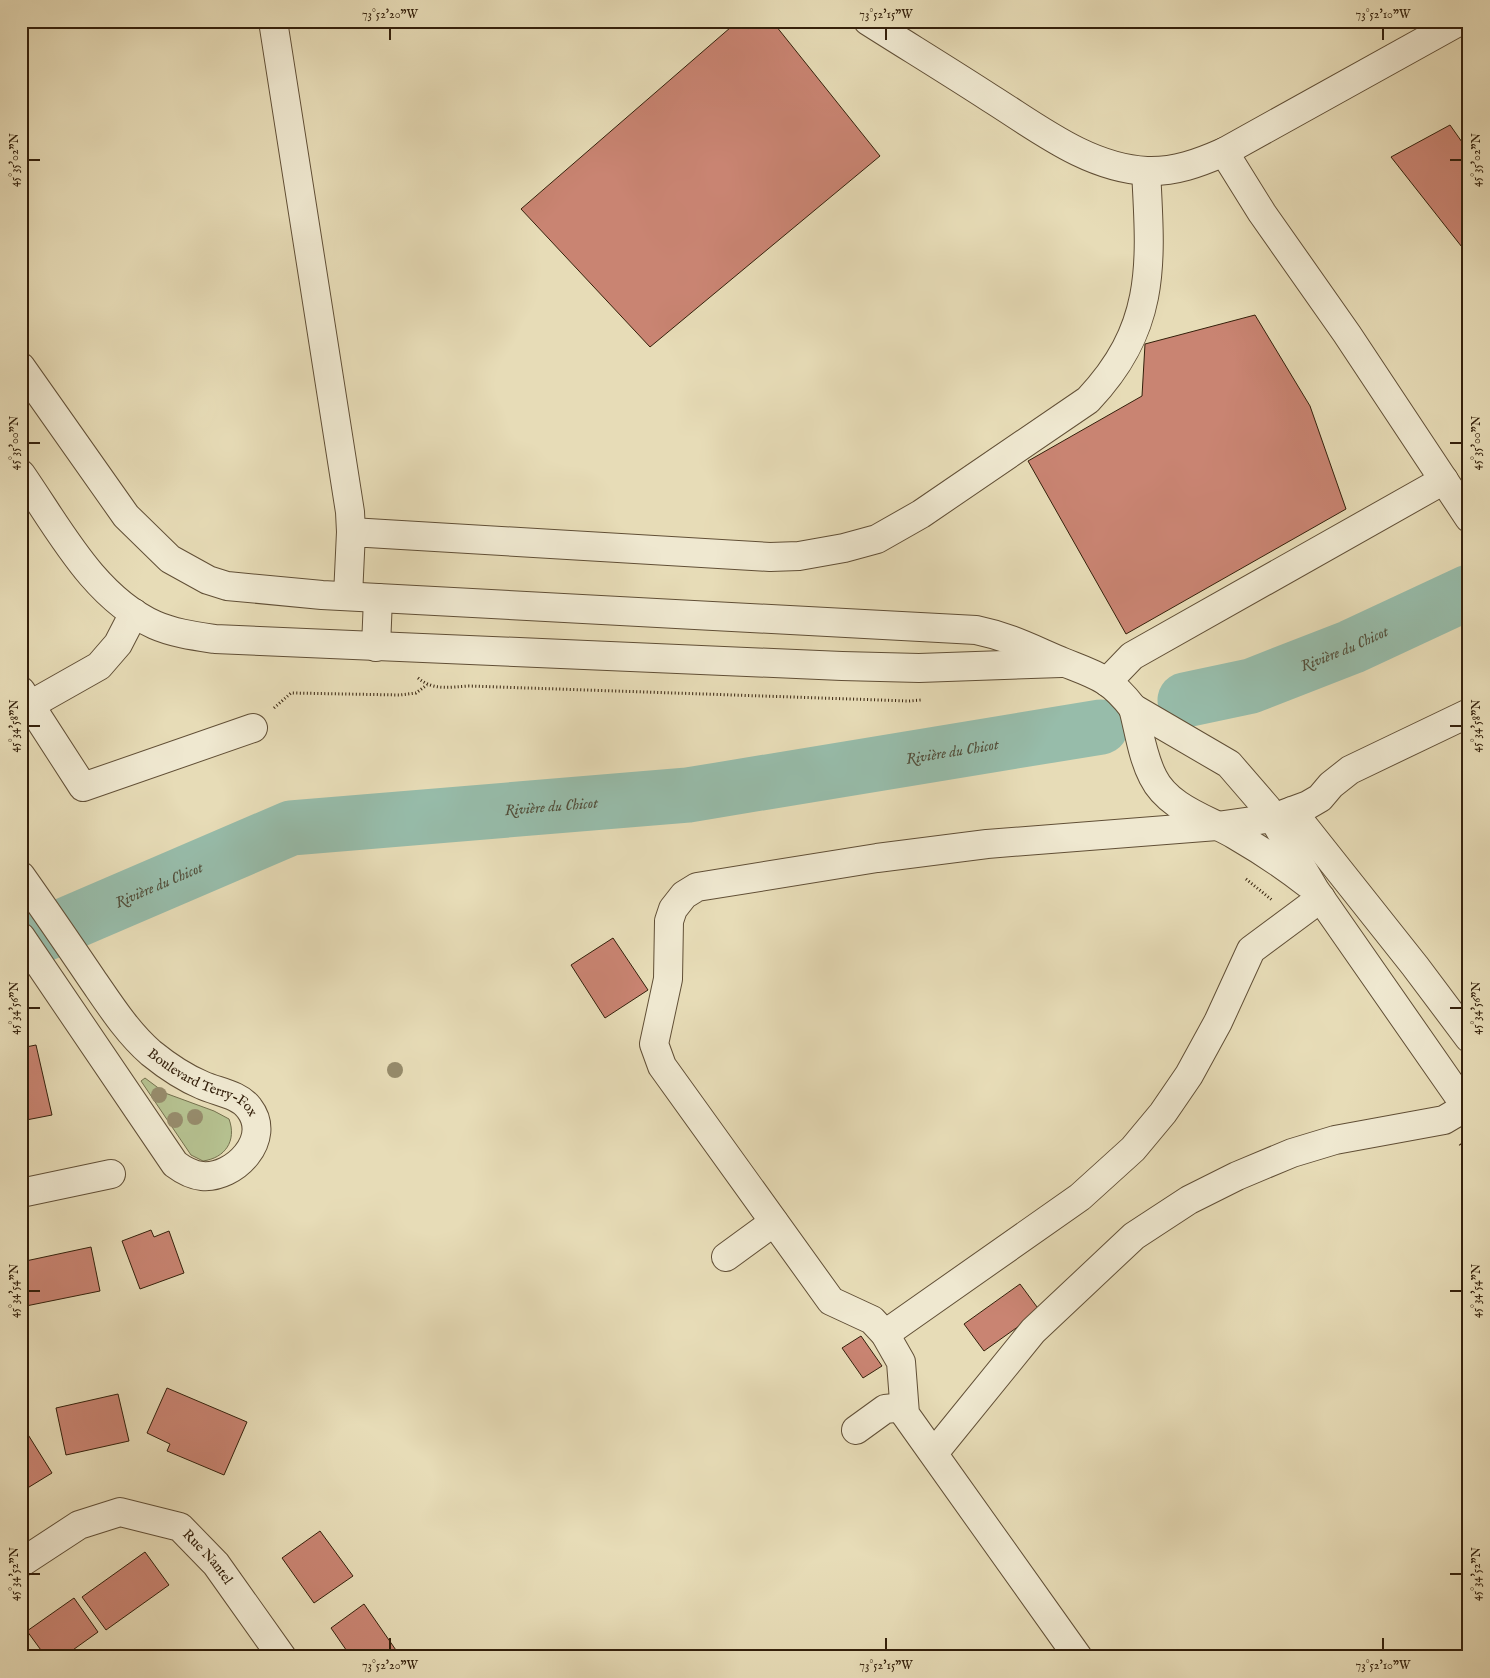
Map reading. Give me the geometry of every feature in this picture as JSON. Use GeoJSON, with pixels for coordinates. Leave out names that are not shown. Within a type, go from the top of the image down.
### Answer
{"type":"FeatureCollection","features":[{"type":"Feature","properties":{"kind":"street"},"geometry":{"type":"LineString","coordinates":[[273,21],[310,246],[350,512],[348,596]]}},
{"type":"Feature","properties":{"kind":"street"},"geometry":{"type":"LineString","coordinates":[[868,21],[1073,150],[1118,165],[1146,171],[1171,170],[1196,164],[1224,152],[1460,21]]}},
{"type":"Feature","properties":{"kind":"street"},"geometry":{"type":"LineString","coordinates":[[1224,152],[1262,213],[1347,334],[1469,518]]}},
{"type":"Feature","properties":{"kind":"street"},"geometry":{"type":"LineString","coordinates":[[351,532],[770,557],[799,556],[844,548],[877,539],[921,514],[1080,406],[1106,380],[1137,326],[1144,297],[1149,240],[1146,171]]}},
{"type":"Feature","properties":{"kind":"street"},"geometry":{"type":"LineString","coordinates":[[21,367],[126,516],[170,560],[208,580],[227,586],[378,598],[976,630],[1018,641],[1065,663],[1080,667],[1107,682],[1133,708],[1229,764],[1282,814],[1415,966],[1469,1038]]}},
{"type":"Feature","properties":{"kind":"street"},"geometry":{"type":"LineString","coordinates":[[21,474],[92,574],[115,599],[155,625],[215,639],[919,668],[1065,663]]}},
{"type":"Feature","properties":{"kind":"street"},"geometry":{"type":"LineString","coordinates":[[1107,682],[1132,656],[1444,480]]}},
{"type":"Feature","properties":{"kind":"street"},"geometry":{"type":"LineString","coordinates":[[376,647],[378,598]]}},
{"type":"Feature","properties":{"kind":"street"},"geometry":{"type":"LineString","coordinates":[[134,613],[118,644],[99,666],[26,698],[83,788],[253,728]]}},
{"type":"Feature","properties":{"kind":"street"},"geometry":{"type":"LineString","coordinates":[[1133,708],[1148,765],[1160,789],[1188,811],[1276,860],[1318,894]]}},
{"type":"Feature","properties":{"kind":"street"},"geometry":{"type":"LineString","coordinates":[[1078,1657],[905,1414],[901,1362],[885,1334],[872,1320],[831,1301],[662,1066],[654,1044],[668,979],[669,921],[673,909],[684,895],[697,887],[722,882],[877,858],[987,844],[1217,826],[1282,814],[1320,798],[1350,770],[1469,713]]}},
{"type":"Feature","properties":{"kind":"street"},"geometry":{"type":"LineString","coordinates":[[934,1453],[1033,1331],[1134,1236],[1189,1200],[1237,1176],[1292,1154],[1335,1140],[1460,1113],[1318,894],[1282,814]]}},
{"type":"Feature","properties":{"kind":"street","name":"Boulevard Terry-Fox"},"geometry":{"type":"LineString","coordinates":[[21,937],[175,1164],[187,1172],[200,1176],[220,1175],[236,1166],[252,1148],[255,1120],[250,1109],[243,1102],[184,1077],[146,1048],[117,1014],[27,884]]}},
{"type":"Feature","properties":{"kind":"street"},"geometry":{"type":"LineString","coordinates":[[885,1334],[1080,1197],[1133,1149],[1163,1113],[1189,1075],[1218,1022],[1250,950],[1291,919],[1318,894]]}},
{"type":"Feature","properties":{"kind":"street"},"geometry":{"type":"LineString","coordinates":[[21,1193],[111,1174]]}},
{"type":"Feature","properties":{"kind":"street"},"geometry":{"type":"LineString","coordinates":[[726,1257],[774,1222]]}},
{"type":"Feature","properties":{"kind":"street"},"geometry":{"type":"LineString","coordinates":[[856,1430],[884,1410],[904,1408]]}},
{"type":"Feature","properties":{"kind":"street","name":"Rue Nantel"},"geometry":{"type":"LineString","coordinates":[[21,1563],[79,1525],[120,1512],[180,1526],[216,1564],[282,1657]]}},
{"type":"Feature","properties":{"kind":"path"},"geometry":{"type":"LineString","coordinates":[[414,674],[427,685],[436,688],[468,686],[909,702],[926,699]]}},
{"type":"Feature","properties":{"kind":"path"},"geometry":{"type":"LineString","coordinates":[[290,693],[400,695],[416,693],[427,685]]}},
{"type":"Feature","properties":{"kind":"path"},"geometry":{"type":"LineString","coordinates":[[1244,878],[1291,919]]}},
{"type":"Feature","properties":{"kind":"path"},"geometry":{"type":"LineString","coordinates":[[1460,1113],[1469,1156]]}},
{"type":"Feature","properties":{"kind":"green space"},"geometry":{"type":"Polygon","coordinates":[[[145,1078],[165,1093],[214,1111],[229,1119],[231,1127],[230,1141],[223,1152],[203,1161],[191,1155],[141,1081],[145,1078]]]}},
{"type":"Feature","properties":{"kind":"building"},"geometry":{"type":"Polygon","coordinates":[[[738,21],[772,21],[880,156],[650,347],[521,209],[738,21]]]}},
{"type":"Feature","properties":{"kind":"building"},"geometry":{"type":"Polygon","coordinates":[[[1450,125],[1469,152],[1469,256],[1391,157],[1450,125]]]}},
{"type":"Feature","properties":{"kind":"building"},"geometry":{"type":"Polygon","coordinates":[[[1255,315],[1310,406],[1346,509],[1126,634],[1028,461],[1142,396],[1145,344],[1255,315]]]}},
{"type":"Feature","properties":{"kind":"building"},"geometry":{"type":"Polygon","coordinates":[[[613,938],[648,990],[605,1018],[571,965],[613,938]]]}},
{"type":"Feature","properties":{"kind":"building"},"geometry":{"type":"Polygon","coordinates":[[[36,1045],[52,1115],[21,1121],[21,1048],[36,1045]]]}},
{"type":"Feature","properties":{"kind":"building"},"geometry":{"type":"Polygon","coordinates":[[[151,1230],[154,1237],[169,1231],[184,1273],[140,1289],[122,1241],[151,1230]]]}},
{"type":"Feature","properties":{"kind":"building"},"geometry":{"type":"Polygon","coordinates":[[[91,1247],[100,1291],[21,1307],[21,1262],[91,1247]]]}},
{"type":"Feature","properties":{"kind":"building"},"geometry":{"type":"Polygon","coordinates":[[[1020,1284],[1040,1311],[984,1351],[964,1324],[1020,1284]]]}},
{"type":"Feature","properties":{"kind":"building"},"geometry":{"type":"Polygon","coordinates":[[[861,1336],[882,1366],[863,1378],[842,1348],[861,1336]]]}},
{"type":"Feature","properties":{"kind":"building"},"geometry":{"type":"Polygon","coordinates":[[[167,1388],[247,1422],[224,1475],[167,1451],[170,1444],[147,1433],[167,1388]]]}},
{"type":"Feature","properties":{"kind":"building"},"geometry":{"type":"Polygon","coordinates":[[[118,1394],[129,1441],[66,1455],[56,1408],[118,1394]]]}},
{"type":"Feature","properties":{"kind":"building"},"geometry":{"type":"Polygon","coordinates":[[[27,1433],[52,1473],[21,1492],[21,1437],[27,1433]]]}},
{"type":"Feature","properties":{"kind":"building"},"geometry":{"type":"Polygon","coordinates":[[[320,1531],[353,1576],[314,1603],[282,1558],[320,1531]]]}},
{"type":"Feature","properties":{"kind":"building"},"geometry":{"type":"Polygon","coordinates":[[[145,1552],[169,1585],[106,1630],[82,1597],[145,1552]]]}},
{"type":"Feature","properties":{"kind":"building"},"geometry":{"type":"Polygon","coordinates":[[[74,1598],[98,1632],[63,1657],[46,1657],[27,1631],[74,1598]]]}},
{"type":"Feature","properties":{"kind":"building"},"geometry":{"type":"Polygon","coordinates":[[[364,1604],[398,1653],[393,1657],[364,1657],[363,1655],[351,1657],[331,1628],[364,1604]]]}},
{"type":"Feature","properties":{"kind":"waterway","name":"Rivière du Chicot"},"geometry":{"type":"LineString","coordinates":[[1185,700],[1251,686],[1351,647],[1469,592]]}},
{"type":"Feature","properties":{"kind":"waterway","name":"Rivière du Chicot"},"geometry":{"type":"LineString","coordinates":[[21,944],[291,828],[688,795],[1101,727]]}}]}
